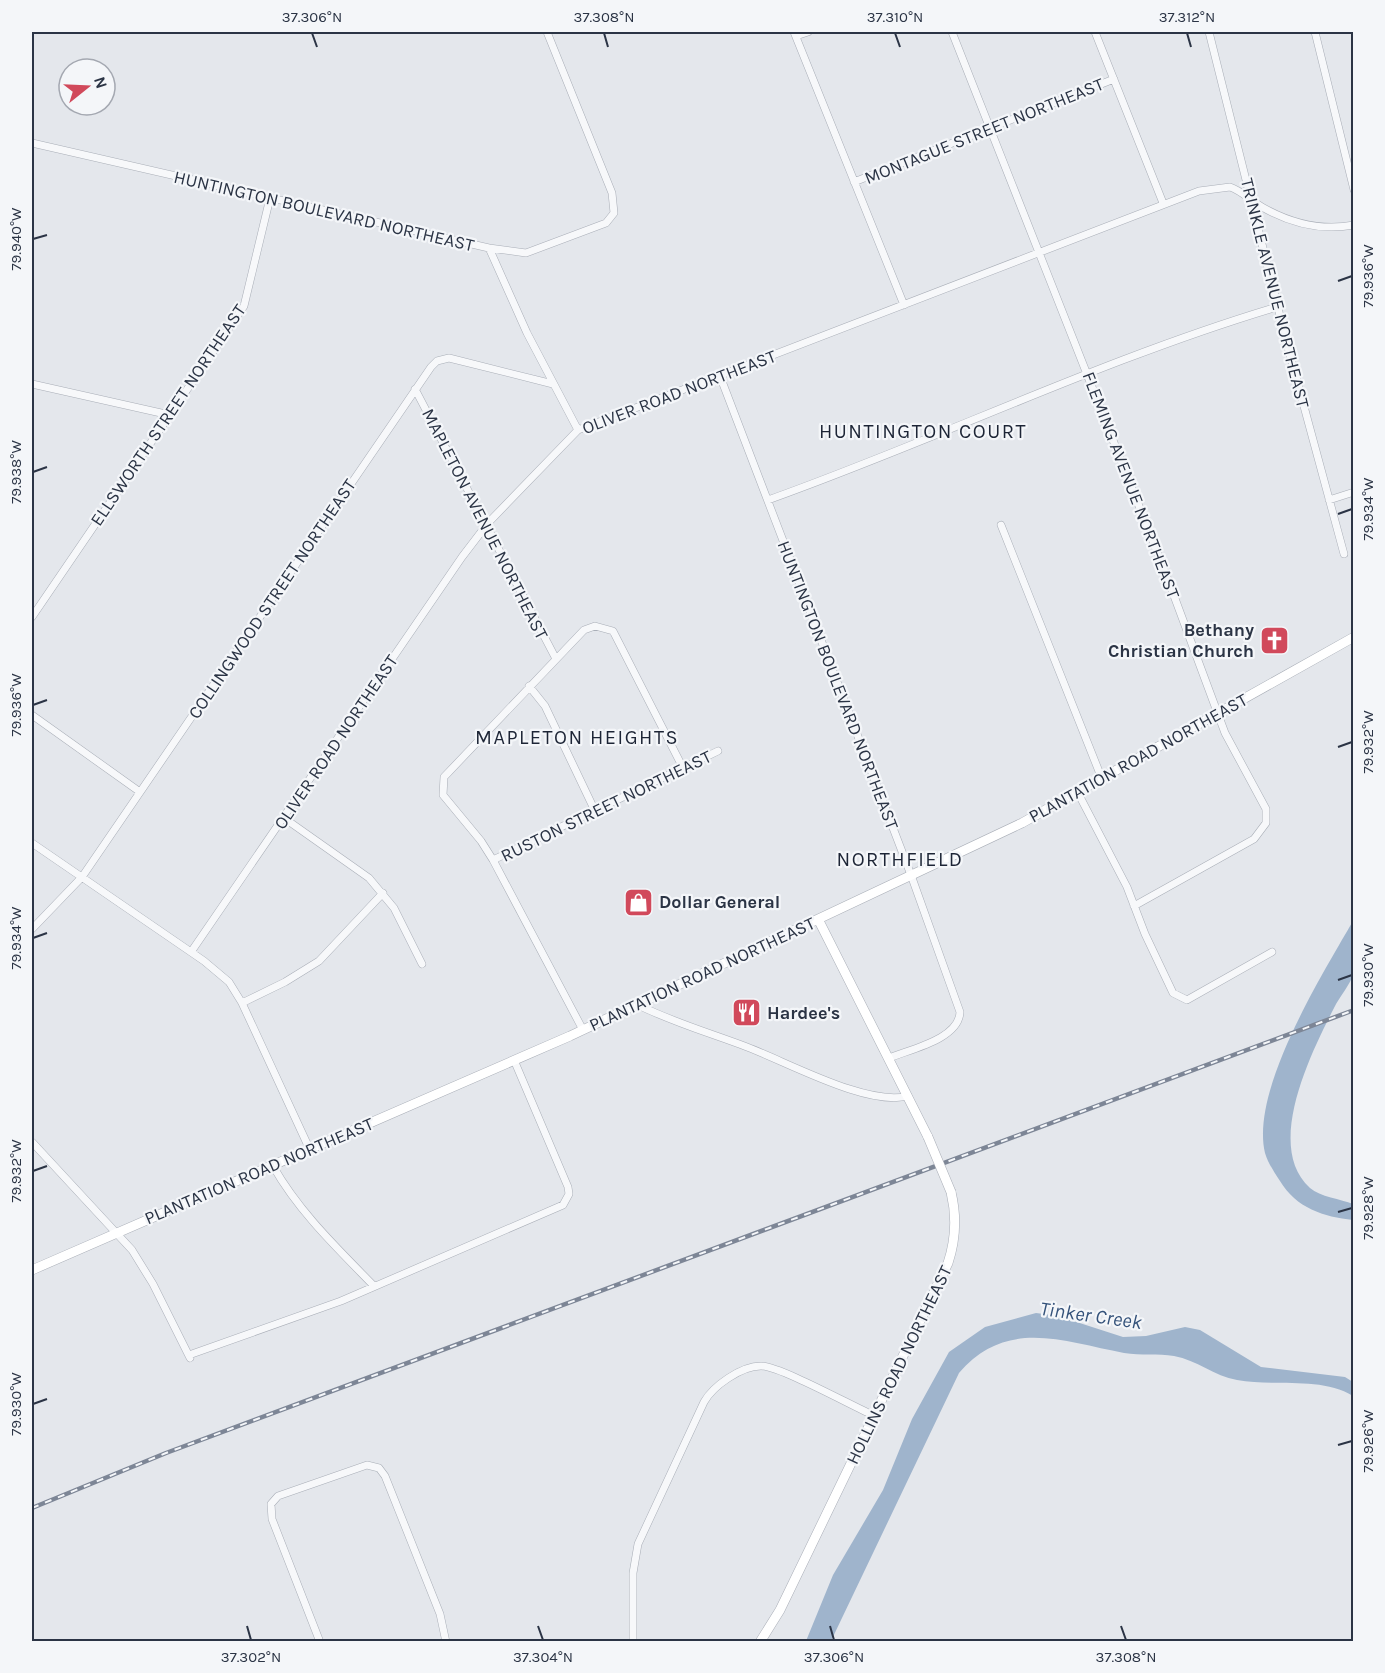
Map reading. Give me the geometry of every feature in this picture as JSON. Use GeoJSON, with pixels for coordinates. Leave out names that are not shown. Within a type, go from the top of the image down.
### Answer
{"type":"FeatureCollection","features":[{"type":"Feature","properties":{"kind":"main road","name":"PLANTATION ROAD NORTHEAST"},"geometry":{"type":"LineString","coordinates":[[32,1270],[116,1232],[273,1167],[583,1030],[1022,823],[1353,637]]}},
{"type":"Feature","properties":{"kind":"main road","name":"HOLLINS ROAD NORTHEAST"},"geometry":{"type":"LineString","coordinates":[[760,1641],[780,1610],[948,1263],[954,1245],[956,1221],[951,1192],[928,1137],[818,919]]}},
{"type":"Feature","properties":{"kind":"street"},"geometry":{"type":"LineString","coordinates":[[489,249],[526,254],[606,223],[614,213],[612,193],[547,32]]}},
{"type":"Feature","properties":{"kind":"street"},"geometry":{"type":"LineString","coordinates":[[808,32],[795,34],[904,305]]}},
{"type":"Feature","properties":{"kind":"street","name":"FLEMING AVENUE NORTHEAST"},"geometry":{"type":"LineString","coordinates":[[952,32],[1088,375],[1225,733],[1266,809],[1263,830],[1254,839],[1134,906]]}},
{"type":"Feature","properties":{"kind":"street"},"geometry":{"type":"LineString","coordinates":[[1095,32],[1163,203]]}},
{"type":"Feature","properties":{"kind":"street","name":"TRINKLE AVENUE NORTHEAST"},"geometry":{"type":"LineString","coordinates":[[1209,32],[1250,200],[1344,554]]}},
{"type":"Feature","properties":{"kind":"street"},"geometry":{"type":"LineString","coordinates":[[1316,32],[1353,190]]}},
{"type":"Feature","properties":{"kind":"street","name":"MONTAGUE STREET NORTHEAST"},"geometry":{"type":"LineString","coordinates":[[854,182],[1114,79]]}},
{"type":"Feature","properties":{"kind":"street","name":"HUNTINGTON BOULEVARD NORTHEAST"},"geometry":{"type":"LineString","coordinates":[[32,143],[489,249],[504,286],[578,430]]}},
{"type":"Feature","properties":{"kind":"street","name":"OLIVER ROAD NORTHEAST"},"geometry":{"type":"LineString","coordinates":[[191,951],[445,580],[486,526],[578,430],[1198,191],[1225,186],[1236,189],[1250,200],[1274,213],[1304,224],[1331,227],[1353,225]]}},
{"type":"Feature","properties":{"kind":"street","name":"ELLSWORTH STREET NORTHEAST"},"geometry":{"type":"LineString","coordinates":[[32,617],[244,306],[270,198]]}},
{"type":"Feature","properties":{"kind":"street"},"geometry":{"type":"LineString","coordinates":[[768,500],[1222,324],[1278,308]]}},
{"type":"Feature","properties":{"kind":"street","name":"COLLINGWOOD STREET NORTHEAST"},"geometry":{"type":"LineString","coordinates":[[32,929],[82,877],[431,367],[442,359],[449,358],[554,384]]}},
{"type":"Feature","properties":{"kind":"street","name":"HUNTINGTON BOULEVARD NORTHEAST"},"geometry":{"type":"LineString","coordinates":[[720,376],[955,996],[960,1019],[957,1026],[948,1034],[889,1058]]}},
{"type":"Feature","properties":{"kind":"street"},"geometry":{"type":"LineString","coordinates":[[32,384],[170,415]]}},
{"type":"Feature","properties":{"kind":"street","name":"MAPLETON AVENUE NORTHEAST"},"geometry":{"type":"LineString","coordinates":[[415,389],[556,659]]}},
{"type":"Feature","properties":{"kind":"street"},"geometry":{"type":"LineString","coordinates":[[1329,500],[1353,492]]}},
{"type":"Feature","properties":{"kind":"street"},"geometry":{"type":"LineString","coordinates":[[1001,525],[1102,779]]}},
{"type":"Feature","properties":{"kind":"street"},"geometry":{"type":"LineString","coordinates":[[583,1030],[493,860],[466,821],[446,801],[442,783],[450,768],[584,630],[601,626],[613,632],[683,768]]}},
{"type":"Feature","properties":{"kind":"street"},"geometry":{"type":"LineString","coordinates":[[529,686],[545,706],[595,811]]}},
{"type":"Feature","properties":{"kind":"street"},"geometry":{"type":"LineString","coordinates":[[32,715],[140,792]]}},
{"type":"Feature","properties":{"kind":"street","name":"RUSTON STREET NORTHEAST"},"geometry":{"type":"LineString","coordinates":[[493,860],[718,751]]}},
{"type":"Feature","properties":{"kind":"street"},"geometry":{"type":"LineString","coordinates":[[1078,792],[1134,906],[1160,967],[1173,993],[1178,998],[1187,1000],[1272,952]]}},
{"type":"Feature","properties":{"kind":"street"},"geometry":{"type":"LineString","coordinates":[[284,818],[350,864],[383,893],[394,908],[423,964]]}},
{"type":"Feature","properties":{"kind":"street"},"geometry":{"type":"LineString","coordinates":[[32,843],[191,951],[229,982],[242,1003],[310,1150]]}},
{"type":"Feature","properties":{"kind":"street"},"geometry":{"type":"LineString","coordinates":[[242,1003],[285,982],[319,961],[383,893]]}},
{"type":"Feature","properties":{"kind":"street"},"geometry":{"type":"LineString","coordinates":[[636,1004],[670,1021],[748,1047],[848,1088],[889,1099],[908,1096]]}},
{"type":"Feature","properties":{"kind":"street"},"geometry":{"type":"LineString","coordinates":[[32,1142],[116,1232],[144,1269],[190,1357],[374,1286],[559,1208],[567,1201],[568,1187],[514,1060]]}},
{"type":"Feature","properties":{"kind":"street"},"geometry":{"type":"LineString","coordinates":[[273,1167],[289,1192],[374,1286]]}},
{"type":"Feature","properties":{"kind":"street"},"geometry":{"type":"LineString","coordinates":[[633,1641],[633,1573],[638,1544],[704,1402],[714,1388],[746,1370],[762,1366],[875,1416]]}},
{"type":"Feature","properties":{"kind":"street"},"geometry":{"type":"LineString","coordinates":[[320,1641],[272,1519],[271,1510],[274,1500],[367,1465],[383,1472],[438,1611],[446,1641]]}},
{"type":"Feature","properties":{"kind":"water"},"geometry":{"type":"Polygon","coordinates":[[[1353,921],[1354,972],[1324,1027],[1304,1074],[1291,1125],[1291,1149],[1297,1170],[1310,1188],[1325,1196],[1353,1204],[1353,1220],[1312,1210],[1294,1198],[1273,1171],[1266,1157],[1263,1127],[1268,1098],[1278,1066],[1324,971],[1353,921]]]}},
{"type":"Feature","properties":{"kind":"water"},"geometry":{"type":"Polygon","coordinates":[[[1036,1313],[1058,1316],[1123,1337],[1146,1336],[1185,1327],[1200,1330],[1261,1367],[1345,1377],[1353,1382],[1353,1396],[1327,1386],[1237,1380],[1174,1356],[1130,1354],[1037,1338],[1016,1339],[997,1345],[977,1356],[959,1373],[831,1641],[806,1641],[833,1575],[883,1490],[912,1419],[949,1352],[985,1327],[1036,1313]]]}},
{"type":"Feature","properties":{"kind":"railway"},"geometry":{"type":"LineString","coordinates":[[32,1508],[166,1453],[1354,1010]]}},
{"type":"Feature","properties":{"kind":"place","name":"Bethany Christian Church"},"geometry":{"type":"Point","coordinates":[1275,640]}},
{"type":"Feature","properties":{"kind":"place","name":"Dollar General"},"geometry":{"type":"Point","coordinates":[638,902]}},
{"type":"Feature","properties":{"kind":"place","name":"Hardee's"},"geometry":{"type":"Point","coordinates":[746,1013]}},
{"type":"Feature","properties":{"kind":"district","name":"HUNTINGTON COURT"},"geometry":{"type":"Point","coordinates":[923,431]}},
{"type":"Feature","properties":{"kind":"district","name":"MAPLETON HEIGHTS"},"geometry":{"type":"Point","coordinates":[577,737]}},
{"type":"Feature","properties":{"kind":"district","name":"NORTHFIELD"},"geometry":{"type":"Point","coordinates":[900,859]}},
{"type":"Feature","properties":{"kind":"water label","name":"Tinker Creek"},"geometry":{"type":"Point","coordinates":[1091,1315]}}]}
